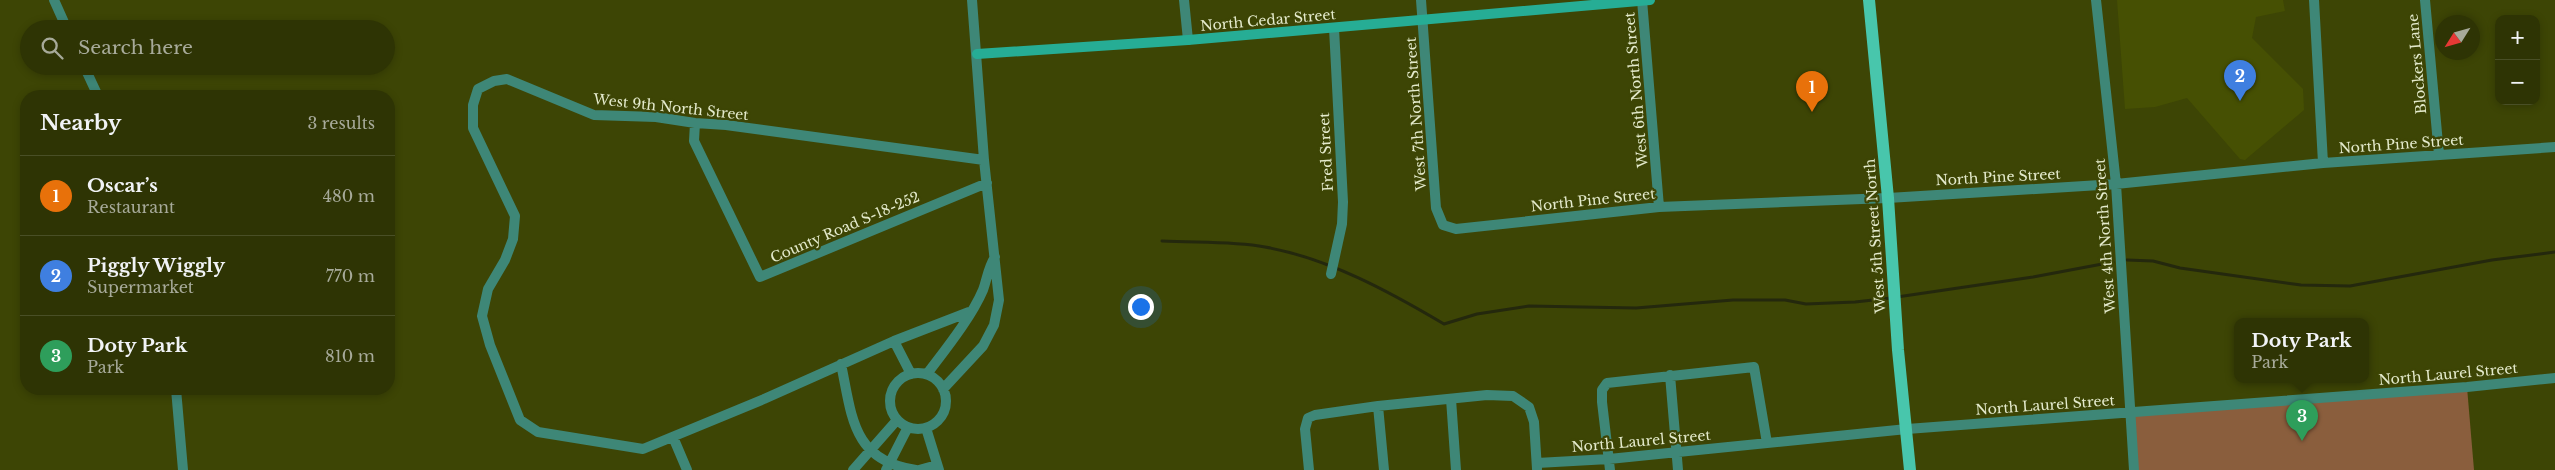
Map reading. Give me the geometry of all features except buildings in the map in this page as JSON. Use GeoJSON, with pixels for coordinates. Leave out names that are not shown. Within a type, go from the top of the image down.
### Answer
{"type":"FeatureCollection","features":[{"type":"Feature","properties":{"kind":"main road","name":"West 5th Street North"},"geometry":{"type":"LineString","coordinates":[[1869,0],[1888,198],[1898,350],[1910,470]]}},
{"type":"Feature","properties":{"kind":"street"},"geometry":{"type":"LineString","coordinates":[[54,0],[63,20]]}},
{"type":"Feature","properties":{"kind":"street"},"geometry":{"type":"LineString","coordinates":[[943,389],[983,346],[994,325],[999,293],[984,160],[972,0]]}},
{"type":"Feature","properties":{"kind":"street"},"geometry":{"type":"LineString","coordinates":[[1184,0],[1188,40]]}},
{"type":"Feature","properties":{"kind":"street","name":"West 7th North Street"},"geometry":{"type":"LineString","coordinates":[[1421,0],[1436,208],[1443,225]]}},
{"type":"Feature","properties":{"kind":"street","name":"North Cedar Street"},"geometry":{"type":"LineString","coordinates":[[977,54],[1188,40],[1644,0]]}},
{"type":"Feature","properties":{"kind":"street","name":"West 6th North Street"},"geometry":{"type":"LineString","coordinates":[[1644,0],[1660,207]]}},
{"type":"Feature","properties":{"kind":"street","name":"West 4th North Street"},"geometry":{"type":"LineString","coordinates":[[2096,0],[2116,184],[2134,470]]}},
{"type":"Feature","properties":{"kind":"street"},"geometry":{"type":"LineString","coordinates":[[2314,0],[2323,163]]}},
{"type":"Feature","properties":{"kind":"street","name":"Blockers Lane"},"geometry":{"type":"LineString","coordinates":[[2426,0],[2439,155]]}},
{"type":"Feature","properties":{"kind":"street","name":"Fred Street"},"geometry":{"type":"LineString","coordinates":[[1331,274],[1342,224],[1343,202],[1334,28]]}},
{"type":"Feature","properties":{"kind":"street"},"geometry":{"type":"LineString","coordinates":[[88,75],[95,90]]}},
{"type":"Feature","properties":{"kind":"street","name":"West 9th North Street"},"geometry":{"type":"LineString","coordinates":[[969,312],[894,341],[643,449],[538,432],[520,420],[490,345],[482,316],[488,289],[505,260],[512,239],[515,216],[473,128],[472,105],[478,89],[494,81],[507,79],[594,115],[656,117],[695,123],[726,125],[984,160]]}},
{"type":"Feature","properties":{"kind":"street","name":"County Road S-18-252"},"geometry":{"type":"LineString","coordinates":[[695,123],[694,141],[760,278],[987,183]]}},
{"type":"Feature","properties":{"kind":"street","name":"North Pine Street"},"geometry":{"type":"LineString","coordinates":[[1443,225],[1456,229],[1660,207],[1888,198],[2116,184],[2323,163],[2555,147]]}},
{"type":"Feature","properties":{"kind":"street"},"geometry":{"type":"LineString","coordinates":[[927,374],[948,347],[982,290],[989,266],[995,258]]}},
{"type":"Feature","properties":{"kind":"street"},"geometry":{"type":"LineString","coordinates":[[982,290],[999,293]]}},
{"type":"Feature","properties":{"kind":"street"},"geometry":{"type":"LineString","coordinates":[[894,341],[911,374]]}},
{"type":"Feature","properties":{"kind":"street"},"geometry":{"type":"LineString","coordinates":[[841,364],[853,424],[860,438],[888,467],[917,470],[938,468],[926,428]]}},
{"type":"Feature","properties":{"kind":"street"},"geometry":{"type":"LineString","coordinates":[[1610,465],[1602,390],[1607,383],[1754,367],[1767,443]]}},
{"type":"Feature","properties":{"kind":"street"},"geometry":{"type":"LineString","coordinates":[[911,374],[927,374],[935,379],[943,389],[946,404],[938,420],[926,428],[908,427],[897,420],[890,403],[890,394],[900,378],[911,374]]}},
{"type":"Feature","properties":{"kind":"street"},"geometry":{"type":"LineString","coordinates":[[1670,375],[1678,470]]}},
{"type":"Feature","properties":{"kind":"street","name":"North Laurel Street"},"geometry":{"type":"LineString","coordinates":[[1537,467],[1610,465],[1676,452],[1907,429],[2467,387],[2555,378]]}},
{"type":"Feature","properties":{"kind":"street"},"geometry":{"type":"LineString","coordinates":[[177,395],[183,470]]}},
{"type":"Feature","properties":{"kind":"street"},"geometry":{"type":"LineString","coordinates":[[1309,470],[1304,429],[1308,418],[1326,412],[1486,395],[1512,396],[1529,407],[1534,422],[1537,467]]}},
{"type":"Feature","properties":{"kind":"street"},"geometry":{"type":"LineString","coordinates":[[1451,399],[1456,470]]}},
{"type":"Feature","properties":{"kind":"street"},"geometry":{"type":"LineString","coordinates":[[1378,406],[1384,470]]}},
{"type":"Feature","properties":{"kind":"street"},"geometry":{"type":"LineString","coordinates":[[853,470],[897,420]]}},
{"type":"Feature","properties":{"kind":"street"},"geometry":{"type":"LineString","coordinates":[[888,467],[908,427]]}},
{"type":"Feature","properties":{"kind":"street"},"geometry":{"type":"LineString","coordinates":[[673,437],[687,470]]}},
{"type":"Feature","properties":{"kind":"shaded area"},"geometry":{"type":"Polygon","coordinates":[[[2117,0],[2283,0],[2285,11],[2256,17],[2252,38],[2303,89],[2304,110],[2245,160],[2240,159],[2187,98],[2155,107],[2125,109],[2117,0]]]}},
{"type":"Feature","properties":{"kind":"shaded area"},"geometry":{"type":"Polygon","coordinates":[[[2467,387],[2474,470],[2135,470],[2130,413],[2467,387]]]}},
{"type":"Feature","properties":{"kind":"waterway"},"geometry":{"type":"LineString","coordinates":[[1162,241],[1239,244],[1289,252],[1335,268],[1380,288],[1444,324],[1477,314],[1529,306],[1636,308],[1733,300],[1785,300],[1806,304],[1891,298]]}},
{"type":"Feature","properties":{"kind":"waterway"},"geometry":{"type":"LineString","coordinates":[[2127,260],[2153,261],[2180,268],[2301,285],[2350,286],[2492,260],[2555,252]]}},
{"type":"Feature","properties":{"kind":"waterway"},"geometry":{"type":"LineString","coordinates":[[1897,297],[2033,277],[2113,262]]}},
{"type":"Feature","properties":{"kind":"place","name":"Piggly Wiggly"},"geometry":{"type":"Point","coordinates":[2240,101]}},
{"type":"Feature","properties":{"kind":"place","name":"Oscar’s"},"geometry":{"type":"Point","coordinates":[1812,112]}},
{"type":"Feature","properties":{"kind":"place","name":"Doty Park"},"geometry":{"type":"Point","coordinates":[2302,441]}}]}
